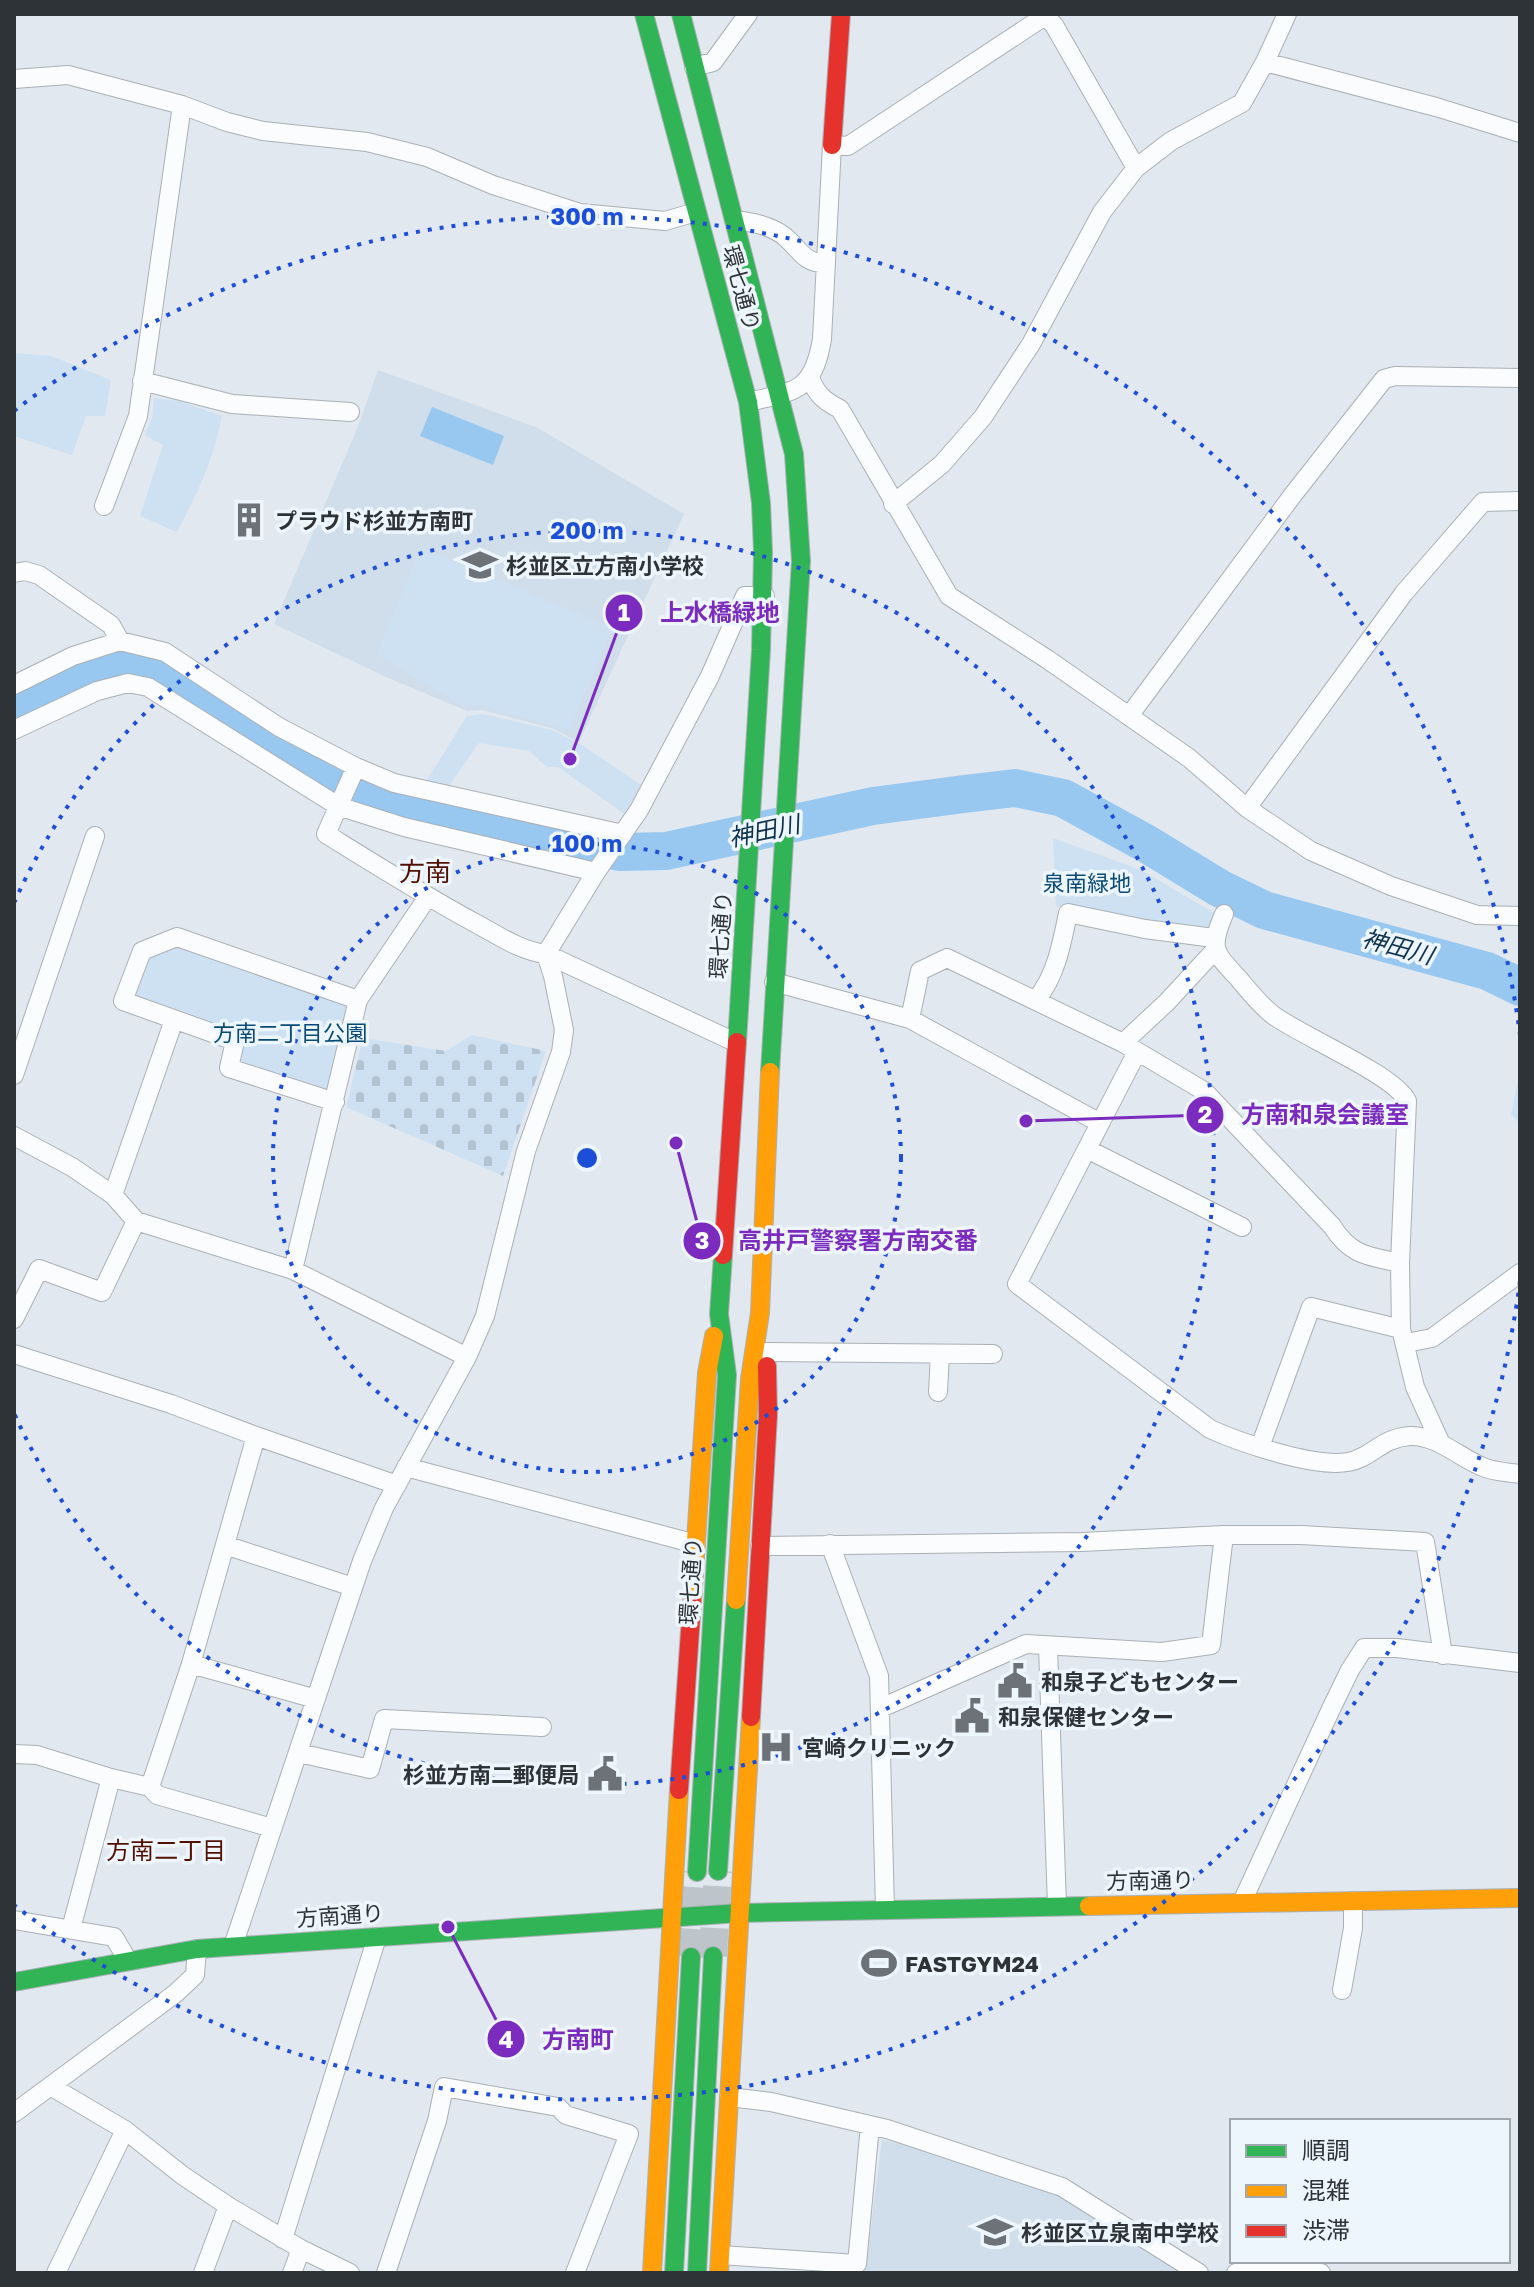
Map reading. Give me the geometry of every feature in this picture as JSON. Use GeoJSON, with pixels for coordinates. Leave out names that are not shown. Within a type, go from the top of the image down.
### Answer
{"type":"FeatureCollection","features":[{"type":"Feature","properties":{"kind":"main road","name":"環七通り"},"geometry":{"type":"LineString","coordinates":[[644,14],[748,402],[760,471],[765,596],[719,1314],[727,1375],[697,1872]]}},
{"type":"Feature","properties":{"kind":"main road","name":"環七通り"},"geometry":{"type":"LineString","coordinates":[[681,14],[794,454],[801,561],[774,982],[760,1313],[750,1379],[718,1871]]}},
{"type":"Feature","properties":{"kind":"main road"},"geometry":{"type":"LineString","coordinates":[[832,145],[841,14]]}},
{"type":"Feature","properties":{"kind":"main road"},"geometry":{"type":"LineString","coordinates":[[719,2264],[768,1415],[760,1313]]}},
{"type":"Feature","properties":{"kind":"main road"},"geometry":{"type":"LineString","coordinates":[[652,2273],[671,1918],[707,1373],[719,1314]]}},
{"type":"Feature","properties":{"kind":"main road","name":"方南通り"},"geometry":{"type":"LineString","coordinates":[[14,1982],[197,1949],[740,1913],[1520,1898]]}},
{"type":"Feature","properties":{"kind":"main road"},"geometry":{"type":"LineString","coordinates":[[697,2273],[713,1956]]}},
{"type":"Feature","properties":{"kind":"main road"},"geometry":{"type":"LineString","coordinates":[[674,2273],[691,1957]]}},
{"type":"Feature","properties":{"kind":"street"},"geometry":{"type":"LineString","coordinates":[[694,67],[713,62],[748,14]]}},
{"type":"Feature","properties":{"kind":"street"},"geometry":{"type":"LineString","coordinates":[[893,504],[942,464],[983,417],[1031,344],[1102,212],[1136,168],[1171,141],[1242,103],[1287,14]]}},
{"type":"Feature","properties":{"kind":"street"},"geometry":{"type":"LineString","coordinates":[[748,402],[805,385],[818,365],[832,145],[848,146],[1045,15],[1054,25],[1136,168]]}},
{"type":"Feature","properties":{"kind":"street"},"geometry":{"type":"LineString","coordinates":[[1265,62],[1436,107],[1520,133]]}},
{"type":"Feature","properties":{"kind":"street"},"geometry":{"type":"LineString","coordinates":[[14,79],[68,75],[182,105],[227,122],[263,131],[367,142],[427,157],[493,185],[580,213],[665,221],[696,212]]}},
{"type":"Feature","properties":{"kind":"street"},"geometry":{"type":"LineString","coordinates":[[104,506],[138,416],[182,105]]}},
{"type":"Feature","properties":{"kind":"street"},"geometry":{"type":"LineString","coordinates":[[734,220],[757,223],[782,234],[810,262],[826,264]]}},
{"type":"Feature","properties":{"kind":"street"},"geometry":{"type":"LineString","coordinates":[[1129,716],[1283,508],[1384,379],[1395,376],[1520,378]]}},
{"type":"Feature","properties":{"kind":"street"},"geometry":{"type":"LineString","coordinates":[[810,378],[817,394],[840,409],[949,596],[1047,659],[1189,758],[1247,808],[1311,851],[1391,886],[1477,915],[1520,916]]}},
{"type":"Feature","properties":{"kind":"street"},"geometry":{"type":"LineString","coordinates":[[142,381],[232,404],[350,412]]}},
{"type":"Feature","properties":{"kind":"street"},"geometry":{"type":"LineString","coordinates":[[1247,808],[1404,593],[1483,502],[1520,501]]}},
{"type":"Feature","properties":{"kind":"street"},"geometry":{"type":"LineString","coordinates":[[14,573],[25,571],[39,575],[111,625],[120,641]]}},
{"type":"Feature","properties":{"kind":"street"},"geometry":{"type":"LineString","coordinates":[[233,1946],[353,1587],[384,1508],[467,1357],[485,1316],[526,1151],[561,1052],[564,1030],[546,954],[639,810],[710,676],[745,596],[765,596]]}},
{"type":"Feature","properties":{"kind":"street"},"geometry":{"type":"LineString","coordinates":[[14,685],[73,656],[120,641],[165,652],[279,727],[354,770],[394,783],[621,836]]}},
{"type":"Feature","properties":{"kind":"street"},"geometry":{"type":"LineString","coordinates":[[14,730],[97,691],[128,683],[148,687],[296,782],[340,804],[404,827],[598,870]]}},
{"type":"Feature","properties":{"kind":"street"},"geometry":{"type":"LineString","coordinates":[[354,770],[326,834],[427,898],[531,952],[546,954],[737,1043]]}},
{"type":"Feature","properties":{"kind":"street"},"geometry":{"type":"LineString","coordinates":[[14,1075],[95,836]]}},
{"type":"Feature","properties":{"kind":"street"},"geometry":{"type":"LineString","coordinates":[[293,1270],[358,1000],[427,898]]}},
{"type":"Feature","properties":{"kind":"street"},"geometry":{"type":"LineString","coordinates":[[1036,1000],[1044,991],[1058,958],[1068,913],[1215,943]]}},
{"type":"Feature","properties":{"kind":"street"},"geometry":{"type":"LineString","coordinates":[[1224,914],[1215,943],[1130,1047],[1100,1123],[1017,1284],[1210,1429],[1234,1440],[1313,1460],[1347,1462],[1363,1457],[1386,1441],[1413,1436],[1441,1444],[1485,1468],[1520,1474]]}},
{"type":"Feature","properties":{"kind":"street"},"geometry":{"type":"LineString","coordinates":[[335,1102],[229,1068],[235,1041],[123,1001],[142,951],[177,937],[358,1000]]}},
{"type":"Feature","properties":{"kind":"street"},"geometry":{"type":"LineString","coordinates":[[1215,943],[1224,963],[1271,1013],[1300,1033],[1388,1081],[1405,1096],[1400,1263],[1404,1336],[1415,1387],[1441,1444]]}},
{"type":"Feature","properties":{"kind":"street"},"geometry":{"type":"LineString","coordinates":[[910,1019],[920,971],[947,958],[1036,1000],[1130,1047],[1204,1091],[1357,1254],[1400,1263]]}},
{"type":"Feature","properties":{"kind":"street"},"geometry":{"type":"LineString","coordinates":[[774,982],[910,1019],[1100,1123]]}},
{"type":"Feature","properties":{"kind":"street"},"geometry":{"type":"LineString","coordinates":[[113,1195],[174,1020]]}},
{"type":"Feature","properties":{"kind":"street"},"geometry":{"type":"LineString","coordinates":[[14,1136],[72,1167],[113,1195],[136,1221],[293,1270],[467,1357]]}},
{"type":"Feature","properties":{"kind":"street"},"geometry":{"type":"LineString","coordinates":[[1087,1149],[1242,1227]]}},
{"type":"Feature","properties":{"kind":"street"},"geometry":{"type":"LineString","coordinates":[[14,1319],[39,1269],[102,1292],[136,1221]]}},
{"type":"Feature","properties":{"kind":"street"},"geometry":{"type":"LineString","coordinates":[[1260,1447],[1311,1307],[1404,1336],[1432,1338],[1520,1273]]}},
{"type":"Feature","properties":{"kind":"street"},"geometry":{"type":"LineString","coordinates":[[765,1352],[993,1354]]}},
{"type":"Feature","properties":{"kind":"street"},"geometry":{"type":"LineString","coordinates":[[14,1354],[171,1404],[397,1485]]}},
{"type":"Feature","properties":{"kind":"street"},"geometry":{"type":"LineString","coordinates":[[938,1392],[940,1354]]}},
{"type":"Feature","properties":{"kind":"street"},"geometry":{"type":"LineString","coordinates":[[150,1787],[191,1664],[256,1436]]}},
{"type":"Feature","properties":{"kind":"street"},"geometry":{"type":"LineString","coordinates":[[406,1467],[696,1544]]}},
{"type":"Feature","properties":{"kind":"street"},"geometry":{"type":"LineString","coordinates":[[760,1546],[1082,1542],[1224,1535],[1301,1535],[1425,1542],[1443,1655]]}},
{"type":"Feature","properties":{"kind":"street"},"geometry":{"type":"LineString","coordinates":[[881,1708],[1026,1644],[1162,1652],[1211,1645],[1224,1535]]}},
{"type":"Feature","properties":{"kind":"street"},"geometry":{"type":"LineString","coordinates":[[830,1544],[879,1676],[885,1910]]}},
{"type":"Feature","properties":{"kind":"street"},"geometry":{"type":"LineString","coordinates":[[225,1545],[353,1587]]}},
{"type":"Feature","properties":{"kind":"street"},"geometry":{"type":"LineString","coordinates":[[1048,1647],[1057,1906]]}},
{"type":"Feature","properties":{"kind":"street"},"geometry":{"type":"LineString","coordinates":[[1242,1902],[1331,1709],[1364,1648],[1397,1648],[1520,1663]]}},
{"type":"Feature","properties":{"kind":"street"},"geometry":{"type":"LineString","coordinates":[[191,1664],[316,1699]]}},
{"type":"Feature","properties":{"kind":"street"},"geometry":{"type":"LineString","coordinates":[[299,1753],[370,1769],[384,1719],[542,1727]]}},
{"type":"Feature","properties":{"kind":"street"},"geometry":{"type":"LineString","coordinates":[[14,1754],[37,1755],[150,1787],[157,1795],[272,1828]]}},
{"type":"Feature","properties":{"kind":"street"},"geometry":{"type":"LineString","coordinates":[[71,1929],[111,1778]]}},
{"type":"Feature","properties":{"kind":"street"},"geometry":{"type":"LineString","coordinates":[[1342,1990],[1353,1928],[1353,1901]]}},
{"type":"Feature","properties":{"kind":"street"},"geometry":{"type":"LineString","coordinates":[[14,1920],[114,1937],[128,1961]]}},
{"type":"Feature","properties":{"kind":"street"},"geometry":{"type":"LineString","coordinates":[[283,2239],[377,1937]]}},
{"type":"Feature","properties":{"kind":"street"},"geometry":{"type":"LineString","coordinates":[[14,2113],[176,1993],[195,1975],[197,1949]]}},
{"type":"Feature","properties":{"kind":"street"},"geometry":{"type":"LineString","coordinates":[[52,2087],[125,2130],[228,2206],[301,2249],[350,2273]]}},
{"type":"Feature","properties":{"kind":"street"},"geometry":{"type":"LineString","coordinates":[[386,2273],[437,2121],[444,2087],[558,2107],[566,2115],[629,2134],[575,2273]]}},
{"type":"Feature","properties":{"kind":"street"},"geometry":{"type":"LineString","coordinates":[[729,2097],[771,2102],[870,2125],[1062,2187],[1199,2273]]}},
{"type":"Feature","properties":{"kind":"street"},"geometry":{"type":"LineString","coordinates":[[719,2264],[857,2264],[870,2125]]}},
{"type":"Feature","properties":{"kind":"street"},"geometry":{"type":"LineString","coordinates":[[56,2273],[125,2130]]}},
{"type":"Feature","properties":{"kind":"street"},"geometry":{"type":"LineString","coordinates":[[203,2273],[228,2206]]}},
{"type":"Feature","properties":{"kind":"street"},"geometry":{"type":"LineString","coordinates":[[292,2273],[301,2249]]}},
{"type":"Feature","properties":{"kind":"street"},"geometry":{"type":"LineString","coordinates":[[1236,2273],[1282,2267],[1321,2273]]}},
{"type":"Feature","properties":{"kind":"shaded area","name":"杉並区立方南小学校"},"geometry":{"type":"Polygon","coordinates":[[[378,370],[536,427],[684,514],[579,742],[551,728],[482,710],[467,711],[274,624],[359,424],[378,370]]]}},
{"type":"Feature","properties":{"kind":"shaded area","name":"杉並区立泉南中学校"},"geometry":{"type":"Polygon","coordinates":[[[882,2140],[920,2148],[1055,2192],[1184,2273],[865,2273],[882,2140]]]}},
{"type":"Feature","properties":{"kind":"green space"},"geometry":{"type":"Polygon","coordinates":[[[14,353],[51,356],[111,380],[105,416],[86,416],[72,455],[14,436],[14,353]]]}},
{"type":"Feature","properties":{"kind":"green space"},"geometry":{"type":"Polygon","coordinates":[[[154,398],[179,401],[222,416],[204,476],[177,532],[140,516],[163,445],[145,435],[152,417],[154,398]]]}},
{"type":"Feature","properties":{"kind":"green space"},"geometry":{"type":"Polygon","coordinates":[[[421,548],[613,628],[569,730],[478,705],[466,708],[377,654],[421,548]]]}},
{"type":"Feature","properties":{"kind":"green space"},"geometry":{"type":"Polygon","coordinates":[[[483,714],[552,730],[582,745],[643,786],[626,815],[558,767],[547,767],[529,751],[479,743],[445,791],[425,783],[467,716],[483,714]]]}},
{"type":"Feature","properties":{"kind":"green space","name":"泉南緑地"},"geometry":{"type":"Polygon","coordinates":[[[1053,838],[1141,870],[1216,914],[1212,931],[1143,924],[1056,906],[1053,838]]]}},
{"type":"Feature","properties":{"kind":"green space","name":"方南二丁目公園"},"geometry":{"type":"Polygon","coordinates":[[[177,937],[358,1000],[335,1102],[229,1068],[235,1041],[123,1001],[142,951],[177,937]]]}},
{"type":"Feature","properties":{"kind":"green space"},"geometry":{"type":"Polygon","coordinates":[[[472,1035],[546,1051],[503,1176],[346,1107],[363,1038],[446,1051],[472,1035]]]}},
{"type":"Feature","properties":{"kind":"green space"},"geometry":{"type":"Polygon","coordinates":[[[1520,1069],[1520,1124],[1511,1114],[1520,1069]]]}},
{"type":"Feature","properties":{"kind":"water"},"geometry":{"type":"Polygon","coordinates":[[[432,407],[504,436],[493,465],[420,436],[432,407]]]}},
{"type":"Feature","properties":{"kind":"waterway","name":"神田川"},"geometry":{"type":"LineString","coordinates":[[14,706],[95,669],[130,665],[148,667],[330,777],[390,802],[621,852],[666,851],[873,806],[1015,788],[1063,798],[1219,888],[1264,910],[1487,971],[1520,987]]}},
{"type":"Feature","properties":{"kind":"tunnel"},"geometry":{"type":"LineString","coordinates":[[713,1956],[718,1871]]}},
{"type":"Feature","properties":{"kind":"tunnel"},"geometry":{"type":"LineString","coordinates":[[691,1957],[697,1872]]}},
{"type":"Feature","properties":{"kind":"traffic: fast"},"geometry":{"type":"LineString","coordinates":[[644,14],[748,402],[761,503],[761,650],[737,1042]]}},
{"type":"Feature","properties":{"kind":"traffic: fast"},"geometry":{"type":"LineString","coordinates":[[681,14],[794,454],[801,561],[770,1072]]}},
{"type":"Feature","properties":{"kind":"traffic: fast"},"geometry":{"type":"LineString","coordinates":[[697,1872],[727,1375],[719,1314],[723,1255]]}},
{"type":"Feature","properties":{"kind":"traffic: fast"},"geometry":{"type":"LineString","coordinates":[[718,1871],[736,1600]]}},
{"type":"Feature","properties":{"kind":"traffic: fast"},"geometry":{"type":"LineString","coordinates":[[14,1982],[197,1949],[740,1913],[1089,1906]]}},
{"type":"Feature","properties":{"kind":"traffic: fast"},"geometry":{"type":"LineString","coordinates":[[697,2273],[713,1956]]}},
{"type":"Feature","properties":{"kind":"traffic: fast"},"geometry":{"type":"LineString","coordinates":[[674,2273],[691,1957]]}},
{"type":"Feature","properties":{"kind":"traffic: slow"},"geometry":{"type":"LineString","coordinates":[[736,1600],[750,1379],[760,1313],[770,1072]]}},
{"type":"Feature","properties":{"kind":"traffic: slow"},"geometry":{"type":"LineString","coordinates":[[692,1602],[707,1373],[714,1336]]}},
{"type":"Feature","properties":{"kind":"traffic: slow"},"geometry":{"type":"LineString","coordinates":[[719,2273],[751,1717]]}},
{"type":"Feature","properties":{"kind":"traffic: slow"},"geometry":{"type":"LineString","coordinates":[[652,2273],[679,1790]]}},
{"type":"Feature","properties":{"kind":"traffic: slow"},"geometry":{"type":"LineString","coordinates":[[1089,1906],[1520,1898]]}},
{"type":"Feature","properties":{"kind":"traffic: jam"},"geometry":{"type":"LineString","coordinates":[[832,145],[841,14]]}},
{"type":"Feature","properties":{"kind":"traffic: jam"},"geometry":{"type":"LineString","coordinates":[[723,1255],[737,1042]]}},
{"type":"Feature","properties":{"kind":"traffic: jam"},"geometry":{"type":"LineString","coordinates":[[751,1717],[768,1415],[767,1366]]}},
{"type":"Feature","properties":{"kind":"traffic: jam"},"geometry":{"type":"LineString","coordinates":[[679,1790],[692,1602]]}},
{"type":"Feature","properties":{"kind":"place","name":"プラウド杉並方南町"},"geometry":{"type":"Point","coordinates":[249,520]}},
{"type":"Feature","properties":{"kind":"place","name":"杉並区立方南小学校"},"geometry":{"type":"Point","coordinates":[480,565]}},
{"type":"Feature","properties":{"kind":"place","name":"上水橋緑地"},"geometry":{"type":"Point","coordinates":[570,759]}},
{"type":"Feature","properties":{"kind":"place","name":"方南和泉会議室"},"geometry":{"type":"Point","coordinates":[1026,1121]}},
{"type":"Feature","properties":{"kind":"place","name":"高井戸警察署方南交番"},"geometry":{"type":"Point","coordinates":[676,1143]}},
{"type":"Feature","properties":{"kind":"place","name":"和泉子どもセンター"},"geometry":{"type":"Point","coordinates":[1015,1681]}},
{"type":"Feature","properties":{"kind":"place","name":"和泉保健センター"},"geometry":{"type":"Point","coordinates":[972,1716]}},
{"type":"Feature","properties":{"kind":"place","name":"宮崎クリニック"},"geometry":{"type":"Point","coordinates":[776,1747]}},
{"type":"Feature","properties":{"kind":"place","name":"杉並方南二郵便局"},"geometry":{"type":"Point","coordinates":[605,1774]}},
{"type":"Feature","properties":{"kind":"place","name":"方南町"},"geometry":{"type":"Point","coordinates":[448,1927]}},
{"type":"Feature","properties":{"kind":"place","name":"FASTGYM24"},"geometry":{"type":"Point","coordinates":[879,1963]}},
{"type":"Feature","properties":{"kind":"place","name":"杉並区立泉南中学校"},"geometry":{"type":"Point","coordinates":[995,2232]}},
{"type":"Feature","properties":{"kind":"district","name":"方南"},"geometry":{"type":"Point","coordinates":[425,871]}},
{"type":"Feature","properties":{"kind":"district","name":"方南二丁目"},"geometry":{"type":"Point","coordinates":[166,1849]}}]}
